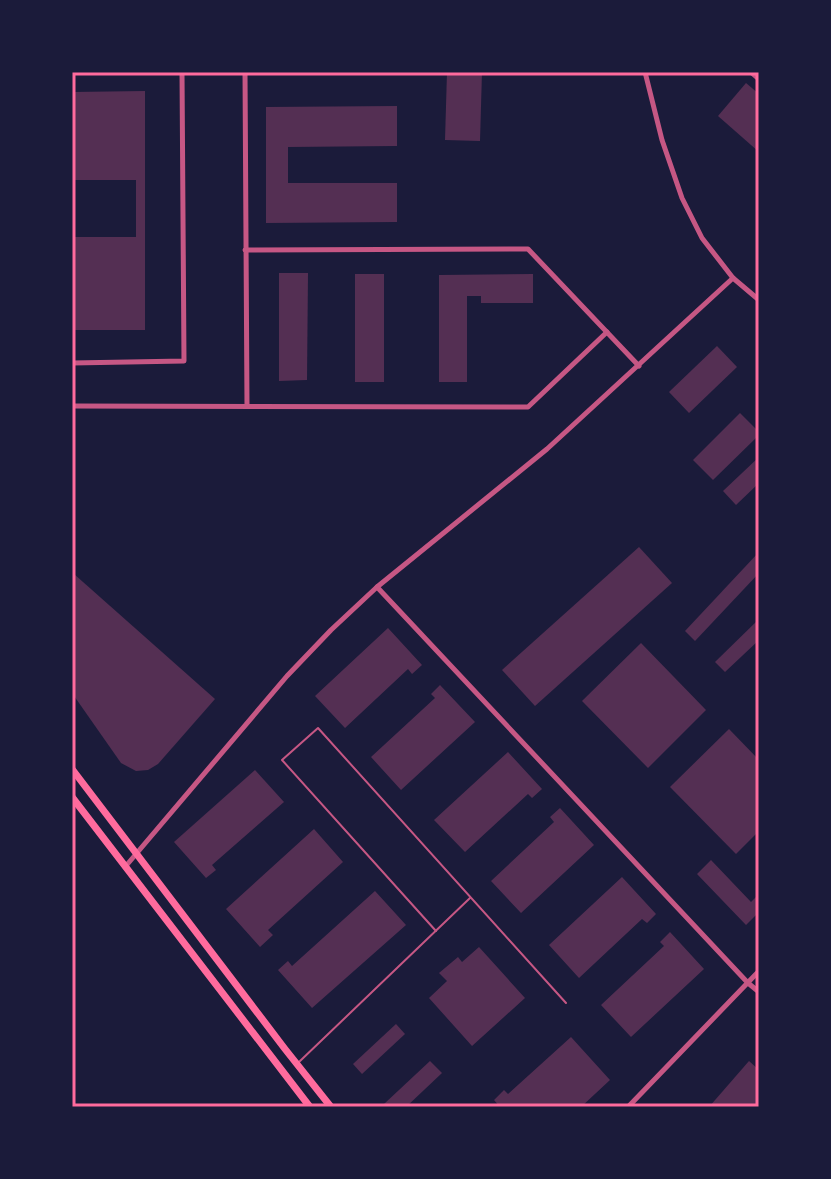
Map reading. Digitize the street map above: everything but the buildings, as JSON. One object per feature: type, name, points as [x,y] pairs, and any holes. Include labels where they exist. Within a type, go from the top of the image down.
[{"type":"main road","points":[[72,769],[331,1107]]},
{"type":"main road","points":[[72,797],[310,1107]]},
{"type":"street","points":[[72,363],[184,361],[182,72]]},
{"type":"street","points":[[245,72],[247,406]]},
{"type":"street","points":[[645,72],[662,140],[682,198],[702,238],[733,278],[759,300]]},
{"type":"street","points":[[751,72],[759,79]]},
{"type":"street","points":[[245,250],[528,249],[639,366]]},
{"type":"street","points":[[125,867],[287,676],[331,630],[377,587],[547,449],[733,278]]},
{"type":"street","points":[[72,406],[528,407],[607,332]]},
{"type":"street","points":[[377,587],[759,992]]},
{"type":"street","points":[[628,1107],[759,971]]},
{"type":"lane","points":[[436,931],[282,760],[318,728],[566,1003]]},
{"type":"lane","points":[[285,1076],[471,897]]}]
